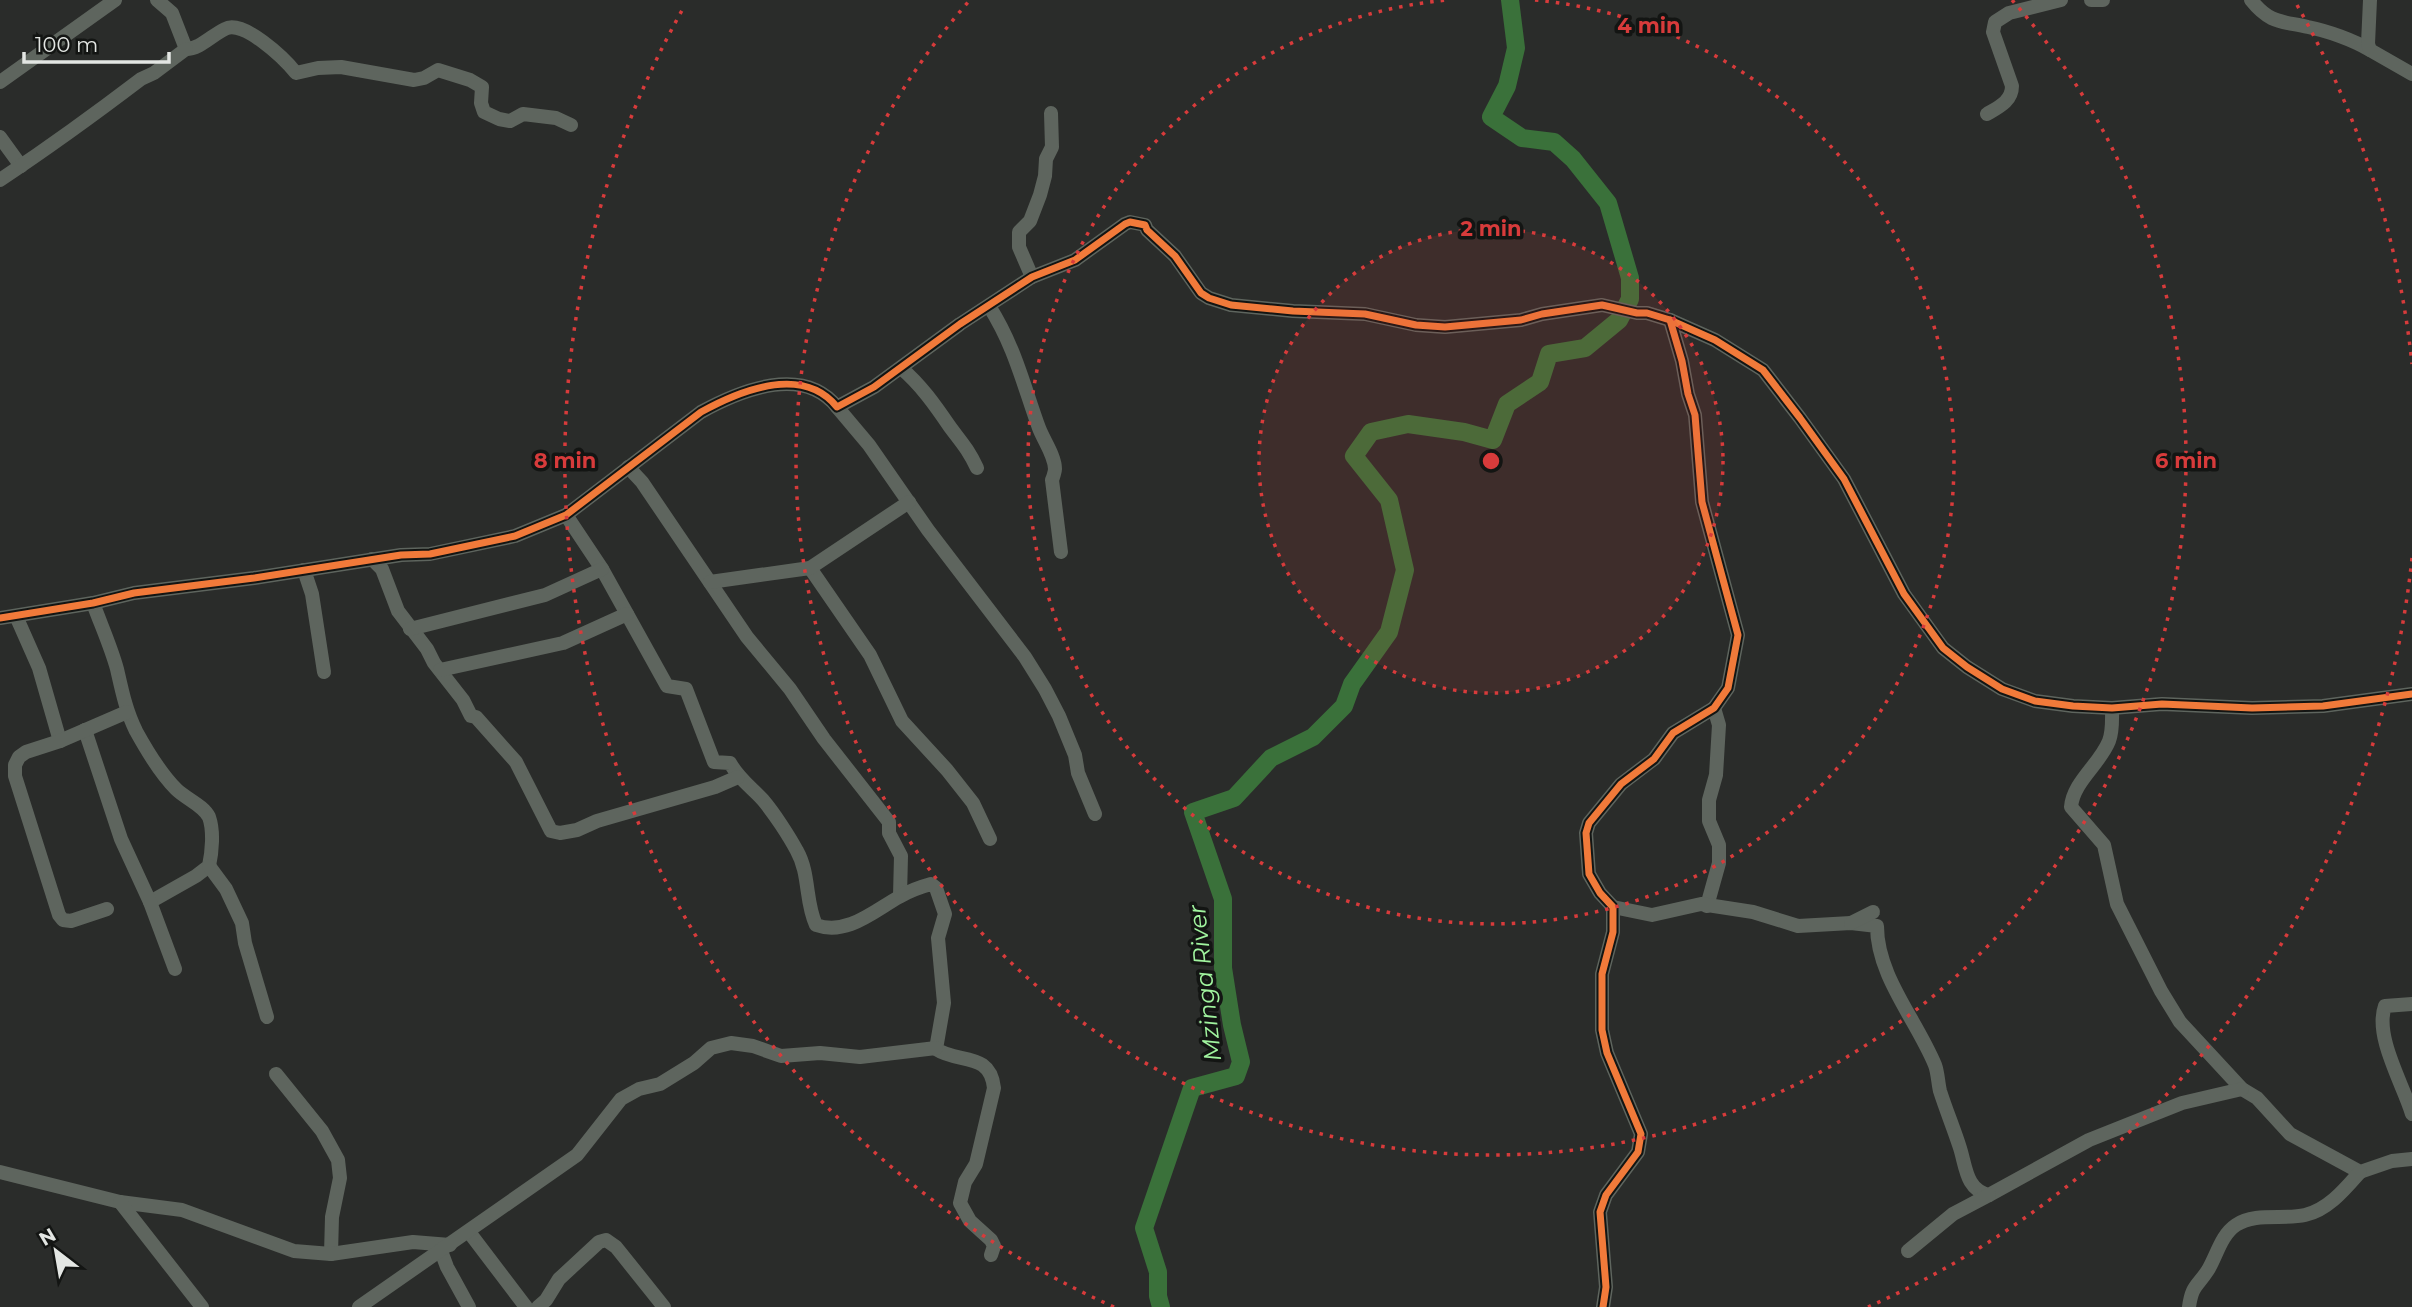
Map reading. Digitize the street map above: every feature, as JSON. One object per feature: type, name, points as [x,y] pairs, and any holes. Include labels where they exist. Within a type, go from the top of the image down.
[{"type":"street","points":[[0,82],[115,0]]},
{"type":"street","points":[[157,0],[172,13],[186,49]]},
{"type":"street","points":[[1987,114],[2003,105],[2012,93],[1992,26],[2009,13],[2061,0]]},
{"type":"street","points":[[2091,0],[2103,0]]},
{"type":"street","points":[[2251,0],[2261,12],[2273,19],[2290,25],[2309,27],[2370,50],[2412,74]]},
{"type":"street","points":[[2370,0],[2370,50]]},
{"type":"street","points":[[0,180],[186,49],[194,48],[227,27],[237,26],[248,30],[288,63],[296,73],[341,67],[414,80],[438,70],[470,80],[482,87],[481,103],[484,112],[499,119],[510,121],[523,114],[556,118],[571,125]]},
{"type":"street","points":[[1032,277],[1019,247],[1019,232],[1030,221],[1040,195],[1046,159],[1052,147],[1051,114]]},
{"type":"street","points":[[0,137],[21,166]]},
{"type":"street","points":[[837,407],[874,387],[960,324],[1032,277],[1075,260],[1130,222],[1145,225],[1175,256],[1201,293],[1231,305],[1365,314],[1416,325],[1445,327],[1521,320],[1557,312],[1611,306],[1670,320],[1715,340],[1763,370],[1844,479],[1903,594],[1942,648],[2002,689],[2035,701],[2112,708],[2162,704],[2252,708],[2323,706],[2412,694]]},
{"type":"street","points":[[989,306],[1017,360],[1053,460],[1055,470],[1052,480],[1061,552]]},
{"type":"street","points":[[1670,320],[1695,415],[1702,502],[1738,635],[1728,688],[1714,708],[1673,733],[1654,759],[1621,784],[1589,823],[1586,833],[1589,874],[1600,893],[1613,907],[1652,915],[1700,904],[1753,912],[1798,926],[1851,923],[1877,926],[1877,945],[1891,980],[1935,1066],[1971,1183],[1979,1193],[1989,1195]]},
{"type":"street","points":[[901,368],[920,384],[967,447],[977,468]]},
{"type":"street","points":[[0,618],[93,603],[134,593],[401,555],[430,554],[515,536],[566,515],[701,412],[733,397],[769,386],[797,384],[825,393],[869,445],[982,603],[1025,657],[1059,716],[1095,814]]},
{"type":"street","points":[[628,467],[642,482],[747,637],[889,822],[889,833],[901,856],[900,896]]},
{"type":"street","points":[[710,582],[810,568],[909,502]]},
{"type":"street","points":[[566,515],[602,569],[667,686],[686,689],[714,762],[730,764],[738,778],[763,801],[798,853],[807,878],[810,906],[816,925],[828,928],[846,926],[872,914],[900,896],[933,885],[945,909],[938,938],[944,1003],[936,1048]]},
{"type":"street","points":[[372,559],[382,569],[398,611],[463,700],[471,716],[476,717],[516,762],[551,831],[560,833],[577,830],[597,821],[738,778]]},
{"type":"street","points":[[810,568],[870,655],[902,721],[973,803],[990,839]]},
{"type":"street","points":[[410,629],[545,595],[602,569]]},
{"type":"street","points":[[304,570],[312,594],[324,672]]},
{"type":"street","points":[[93,603],[116,667],[127,712],[146,749],[176,790],[208,817],[212,838],[209,866],[226,890],[243,923],[245,943],[267,1017]]},
{"type":"street","points":[[440,670],[563,643],[627,614]]},
{"type":"street","points":[[16,616],[39,668],[60,741]]},
{"type":"street","points":[[1707,906],[1719,863],[1719,845],[1710,821],[1709,800],[1716,775],[1719,725],[1714,708]]},
{"type":"street","points":[[2112,708],[2109,741],[2076,792],[2071,807],[2104,845],[2117,904],[2180,1023],[2242,1089],[2257,1098],[2290,1134],[2360,1172]]},
{"type":"street","points":[[107,909],[71,921],[63,920],[59,915],[15,776],[15,765],[19,757],[127,712]]},
{"type":"street","points":[[85,730],[121,839],[150,902],[175,969]]},
{"type":"street","points":[[150,902],[209,866]]},
{"type":"street","points":[[1603,1307],[1606,1287],[1600,1212],[1606,1195],[1638,1152],[1641,1134],[1607,1053],[1602,1030],[1602,974],[1613,932],[1613,907]]},
{"type":"street","points":[[1851,923],[1872,912]]},
{"type":"street","points":[[2412,1004],[2385,1006],[2383,1016],[2384,1039],[2412,1114]]},
{"type":"street","points":[[361,1307],[582,1150],[621,1099],[639,1089],[660,1084],[694,1063],[711,1048],[731,1043],[753,1046],[781,1056],[820,1053],[860,1057],[936,1048]]},
{"type":"street","points":[[936,1048],[937,1051],[986,1067],[993,1078],[994,1088],[976,1164],[965,1182],[960,1203],[970,1221],[991,1240],[994,1246],[991,1255]]},
{"type":"street","points":[[276,1074],[316,1123],[338,1160],[340,1178],[332,1217],[331,1254]]},
{"type":"street","points":[[1908,1251],[1953,1214],[2089,1140],[2182,1103],[2242,1089]]},
{"type":"street","points":[[2189,1307],[2190,1292],[2207,1270],[2229,1231],[2238,1224],[2250,1220],[2305,1216],[2336,1198],[2360,1172],[2411,1157]]},
{"type":"street","points":[[0,1172],[120,1202],[182,1210],[295,1251],[331,1254],[412,1242],[446,1248]]},
{"type":"street","points":[[120,1202],[202,1307]]},
{"type":"street","points":[[469,1232],[537,1307],[564,1273],[599,1242],[606,1240],[616,1247],[664,1307]]},
{"type":"street","points":[[446,1248],[447,1267],[469,1307]]},
{"type":"waterway","name":"Mzinga River","points":[[1161,1307],[1158,1272],[1144,1228],[1192,1088],[1236,1076],[1241,1062],[1223,968],[1223,899],[1193,812],[1234,798],[1271,758],[1313,737],[1344,706],[1352,684],[1389,632],[1405,570],[1389,500],[1354,456],[1371,432],[1408,424],[1464,432],[1493,440],[1507,404],[1540,382],[1549,354],[1585,348],[1619,320],[1630,299],[1630,278],[1608,203],[1573,159],[1554,142],[1522,138],[1491,117],[1507,86],[1516,48],[1510,0]]},
{"type":"cycle path","points":[[0,618],[93,603],[134,593],[401,555],[430,554],[515,536],[566,515],[701,412],[734,396],[790,384],[823,394],[837,407],[874,387],[960,324],[1032,277],[1075,260],[1130,222],[1145,225],[1175,256],[1201,293],[1231,305],[1365,314],[1416,325],[1445,327],[1521,320],[1602,305],[1670,320],[1715,340],[1763,370],[1800,418],[1844,479],[1904,594],[1943,648],[2002,689],[2035,701],[2112,708],[2162,704],[2252,708],[2323,706],[2412,694]]},
{"type":"cycle path","points":[[1603,1307],[1606,1287],[1600,1212],[1606,1195],[1638,1152],[1641,1134],[1607,1053],[1602,1030],[1602,974],[1613,932],[1613,907],[1600,893],[1589,874],[1586,833],[1589,823],[1621,784],[1654,759],[1673,733],[1714,708],[1728,688],[1738,635],[1702,502],[1695,415],[1670,320]]}]
